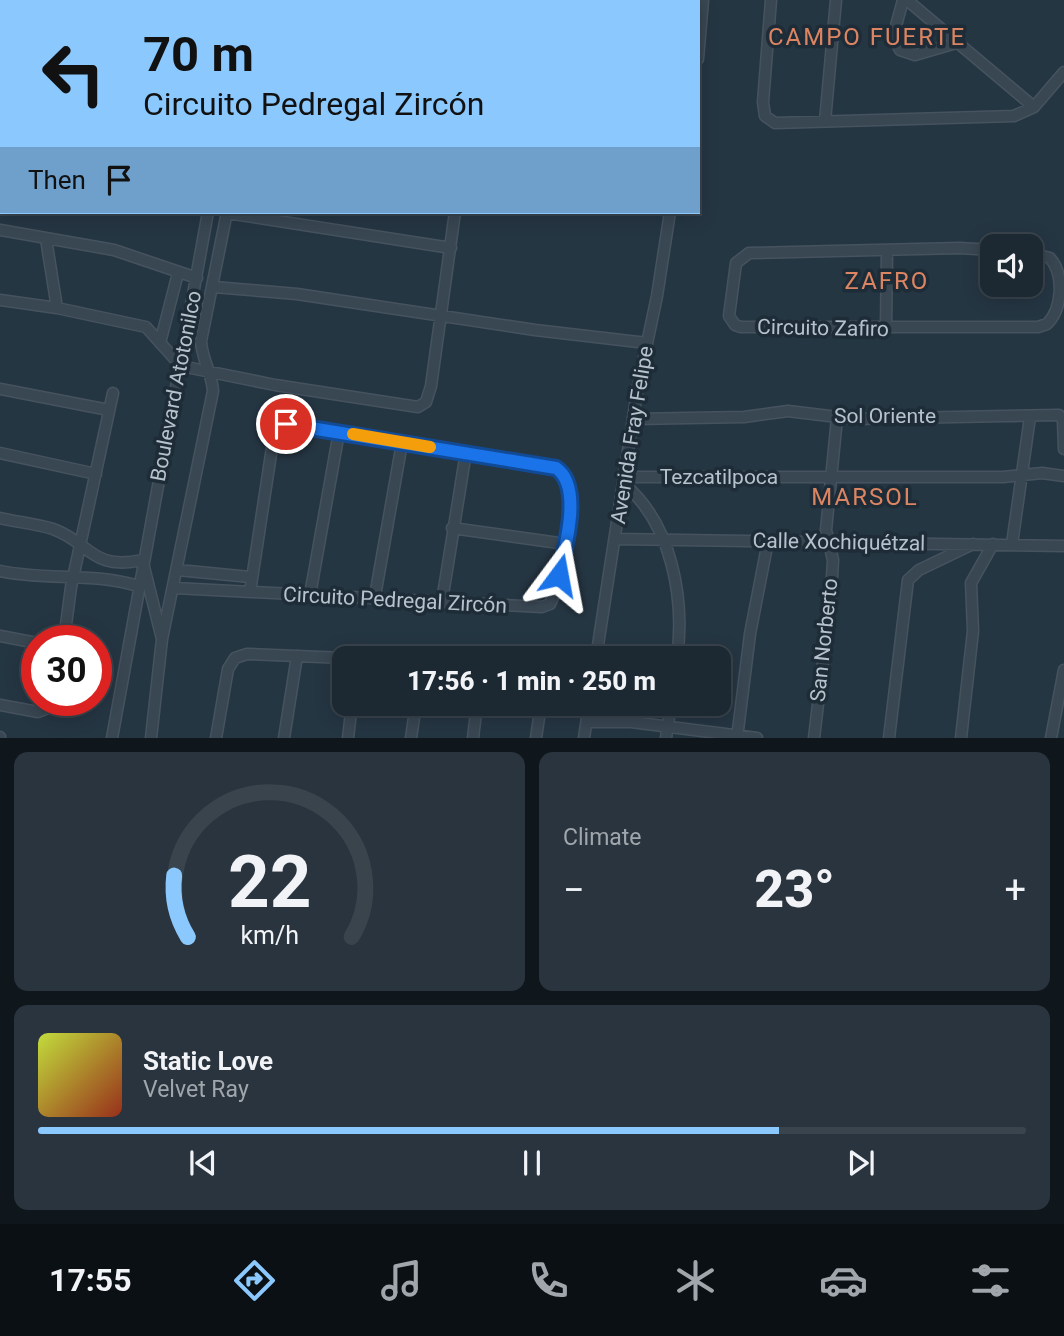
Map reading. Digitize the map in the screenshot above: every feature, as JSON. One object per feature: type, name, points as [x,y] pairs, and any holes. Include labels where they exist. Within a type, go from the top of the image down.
[{"type":"street","points":[[700,35],[703,0]]},
{"type":"street","points":[[771,0],[763,102],[765,116],[775,124],[1002,118],[1034,107],[1064,72]]},
{"type":"street","points":[[825,121],[836,0]]},
{"type":"street","points":[[956,43],[915,55],[900,50],[893,37],[905,0],[1034,107]]},
{"type":"street","name":"Boulevard Atotonilco","points":[[112,737],[142,560],[181,366],[208,214]]},
{"type":"street","points":[[162,639],[175,588],[213,391],[202,356],[201,341],[227,214]]},
{"type":"street","points":[[239,214],[451,248]]},
{"type":"street","points":[[0,300],[57,307],[146,327],[181,366],[418,407],[426,402],[431,386],[455,214]]},
{"type":"street","name":"Avenida Fray Felipe","points":[[598,646],[633,419],[670,214]]},
{"type":"street","points":[[0,230],[114,250],[197,278]]},
{"type":"street","points":[[46,239],[57,307]]},
{"type":"street","points":[[886,329],[887,250]]},
{"type":"street","name":"Circuito Zafiro","points":[[980,250],[757,252],[743,256],[736,263],[728,306],[731,320],[741,327],[1038,327],[1047,324],[1061,306],[1062,286],[1055,263],[1043,256]]},
{"type":"street","points":[[160,343],[178,273]]},
{"type":"street","points":[[214,287],[288,293],[535,330],[647,343]]},
{"type":"street","points":[[0,389],[109,410]]},
{"type":"street","points":[[66,625],[79,547],[113,393]]},
{"type":"street","name":"Sol Oriente","points":[[633,419],[744,417],[788,411],[837,418],[1061,416],[1064,449]]},
{"type":"street","points":[[1012,544],[1030,417]]},
{"type":"street","name":"San Norberto","points":[[814,737],[831,594],[833,560],[826,530],[837,418]]},
{"type":"street","name":"Circuito Pedregal Zircón","points":[[175,588],[250,592],[310,595],[375,596],[537,607],[550,604],[566,544],[570,486],[562,471],[549,466],[286,424],[277,432],[250,577],[250,592]]},
{"type":"street","points":[[310,595],[338,432]]},
{"type":"street","points":[[375,596],[402,443]]},
{"type":"street","points":[[442,601],[466,452]]},
{"type":"street","points":[[0,453],[96,474]]},
{"type":"street","name":"Tezcatilpoca","points":[[625,480],[1042,473],[1064,476]]},
{"type":"street","points":[[625,480],[647,510],[663,541],[680,612],[678,646]]},
{"type":"street","points":[[0,518],[52,529],[103,560],[142,560]]},
{"type":"street","points":[[452,528],[566,544]]},
{"type":"street","name":"Calle Xochiquétzal","points":[[615,539],[1064,546]]},
{"type":"street","points":[[737,736],[750,634],[768,541]]},
{"type":"street","points":[[889,737],[906,587],[912,575],[975,543]]},
{"type":"street","points":[[961,737],[972,631],[971,583],[993,544]]},
{"type":"street","name":"Boulevard Atotonilco","points":[[142,560],[162,639],[151,737]]},
{"type":"street","points":[[178,570],[250,577]]},
{"type":"street","points":[[0,571],[42,578],[74,575],[106,577],[138,586]]},
{"type":"street","points":[[0,636],[21,640]]},
{"type":"street","points":[[216,737],[228,669],[235,658],[247,654],[332,657]]},
{"type":"street","points":[[284,737],[297,656]]},
{"type":"street","points":[[1051,737],[1064,670]]},
{"type":"street","points":[[0,705],[21,709]]},
{"type":"street","points":[[348,737],[351,716]]},
{"type":"street","points":[[411,737],[414,716]]},
{"type":"street","points":[[473,737],[476,716]]},
{"type":"street","points":[[536,737],[539,716]]},
{"type":"street","points":[[584,737],[588,716]]},
{"type":"street","points":[[587,722],[667,732],[757,737]]},
{"type":"slow traffic","points":[[353,434],[430,447]]},
{"type":"district","name":"CAMPO FUERTE","points":[[867,37]]},
{"type":"district","name":"ZAFRO","points":[[887,281]]},
{"type":"district","name":"MARSOL","points":[[865,497]]},
{"type":"route","points":[[286,424],[549,466],[562,471],[570,486],[571,496],[566,544],[559,575]]}]
